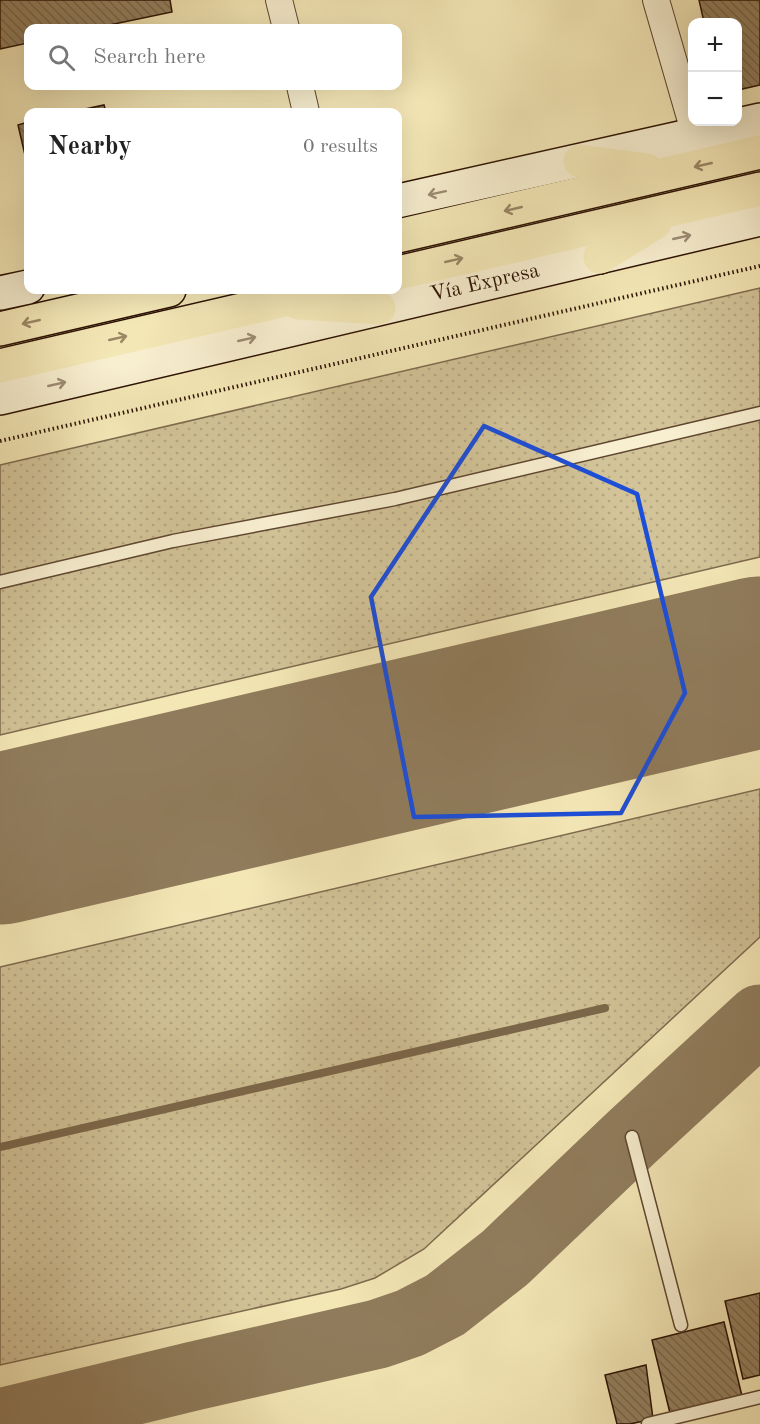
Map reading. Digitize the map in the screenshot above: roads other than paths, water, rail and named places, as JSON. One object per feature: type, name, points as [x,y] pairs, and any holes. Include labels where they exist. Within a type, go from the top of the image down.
[{"type":"main road","points":[[402,200],[760,120]]},
{"type":"main road","points":[[402,235],[760,152]]},
{"type":"main road","points":[[580,161],[669,173]]},
{"type":"main road","name":"Vía Expresa","points":[[402,272],[760,189]]},
{"type":"main road","points":[[600,256],[681,207]]},
{"type":"main road","name":"Vía Expresa","points":[[0,398],[760,219]]},
{"type":"main road","points":[[0,293],[24,287]]},
{"type":"main road","points":[[0,329],[153,294]]},
{"type":"main road","points":[[0,366],[311,294]]},
{"type":"main road","points":[[276,302],[379,308]]},
{"type":"street","points":[[279,0],[285,24]]},
{"type":"street","points":[[656,0],[695,135]]},
{"type":"street","points":[[301,90],[305,108]]},
{"type":"lane","points":[[0,582],[173,541],[395,499],[760,413]]},
{"type":"lane","points":[[632,1137],[681,1324]]},
{"type":"lane","points":[[648,1424],[760,1397]]},
{"type":"waterway","points":[[0,1147],[605,1008]]}]
